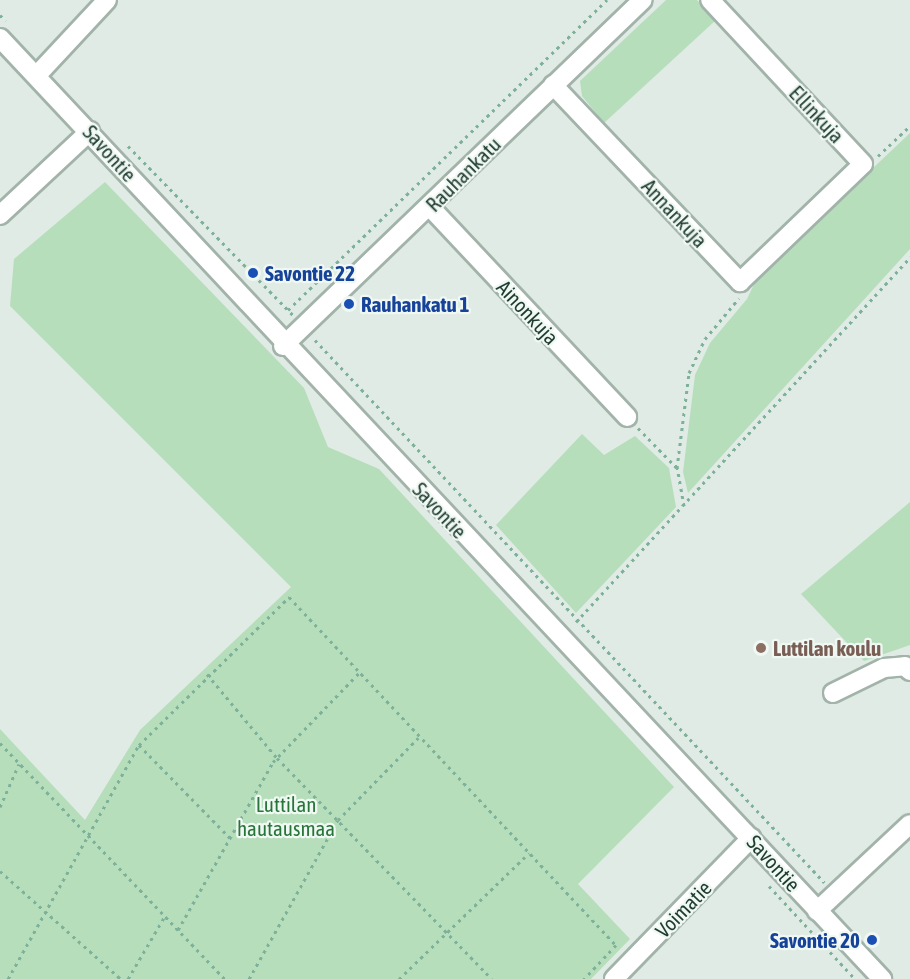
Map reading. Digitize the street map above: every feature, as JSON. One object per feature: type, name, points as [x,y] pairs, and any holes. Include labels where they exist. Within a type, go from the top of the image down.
[{"type":"street","points":[[38,74],[107,0]]},
{"type":"street","name":"Rauhankatu","points":[[283,346],[430,207],[642,0]]},
{"type":"street","name":"Ellinkuja","points":[[711,0],[863,164]]},
{"type":"street","name":"Savontie","points":[[0,38],[38,74],[283,346],[752,838],[882,979]]},
{"type":"street","name":"Annankuja","points":[[553,85],[740,282]]},
{"type":"street","points":[[0,215],[90,131]]},
{"type":"street","points":[[740,282],[863,164]]},
{"type":"street","name":"Ainonkuja","points":[[430,207],[627,417]]},
{"type":"street","points":[[833,693],[884,668],[908,668]]},
{"type":"street","points":[[817,911],[910,824]]},
{"type":"street","name":"Voimatie","points":[[614,979],[752,838]]},
{"type":"path","points":[[288,310],[606,0]]},
{"type":"path","points":[[863,164],[910,126]]},
{"type":"path","points":[[124,142],[288,310],[576,622],[836,893]]},
{"type":"path","points":[[576,622],[910,257]]},
{"type":"path","points":[[684,506],[677,468],[695,356],[743,292],[740,282]]},
{"type":"path","points":[[627,417],[677,468]]},
{"type":"path","points":[[8,979],[139,745],[207,674],[289,597],[361,671],[418,738],[616,945],[584,979]]},
{"type":"path","points":[[178,930],[277,758],[361,671]]},
{"type":"path","points":[[207,674],[277,758],[492,979]]},
{"type":"path","points":[[249,979],[338,820],[418,738]]},
{"type":"path","points":[[0,743],[225,979]]},
{"type":"path","points":[[139,745],[230,838]]},
{"type":"path","points":[[0,807],[19,764]]},
{"type":"path","points":[[399,979],[529,853]]},
{"type":"path","points":[[0,871],[121,979]]},
{"type":"path","points":[[128,979],[165,916]]},
{"type":"green space","points":[[666,0],[697,0],[716,20],[604,123],[582,96],[580,81]]},
{"type":"green space","points":[[910,133],[910,249],[688,493],[683,472],[695,375],[710,343],[747,299],[757,278]]},
{"type":"green space","name":"Luttilan hautausmaa","points":[[105,182],[304,388],[328,447],[379,469],[674,787],[578,884],[630,939],[591,979],[0,979],[0,729],[85,820],[140,730],[291,587],[10,306],[14,259]]},
{"type":"green space","points":[[582,434],[604,455],[635,436],[669,468],[676,507],[576,613],[496,525]]},
{"type":"green space","points":[[910,502],[910,645],[864,661],[801,594]]},
{"type":"place","name":"Savontie 22","points":[[253,273]]},
{"type":"place","name":"Rauhankatu 1","points":[[349,304]]},
{"type":"place","name":"Luttilan koulu","points":[[761,648]]},
{"type":"place","name":"Savontie 20","points":[[872,940]]}]
